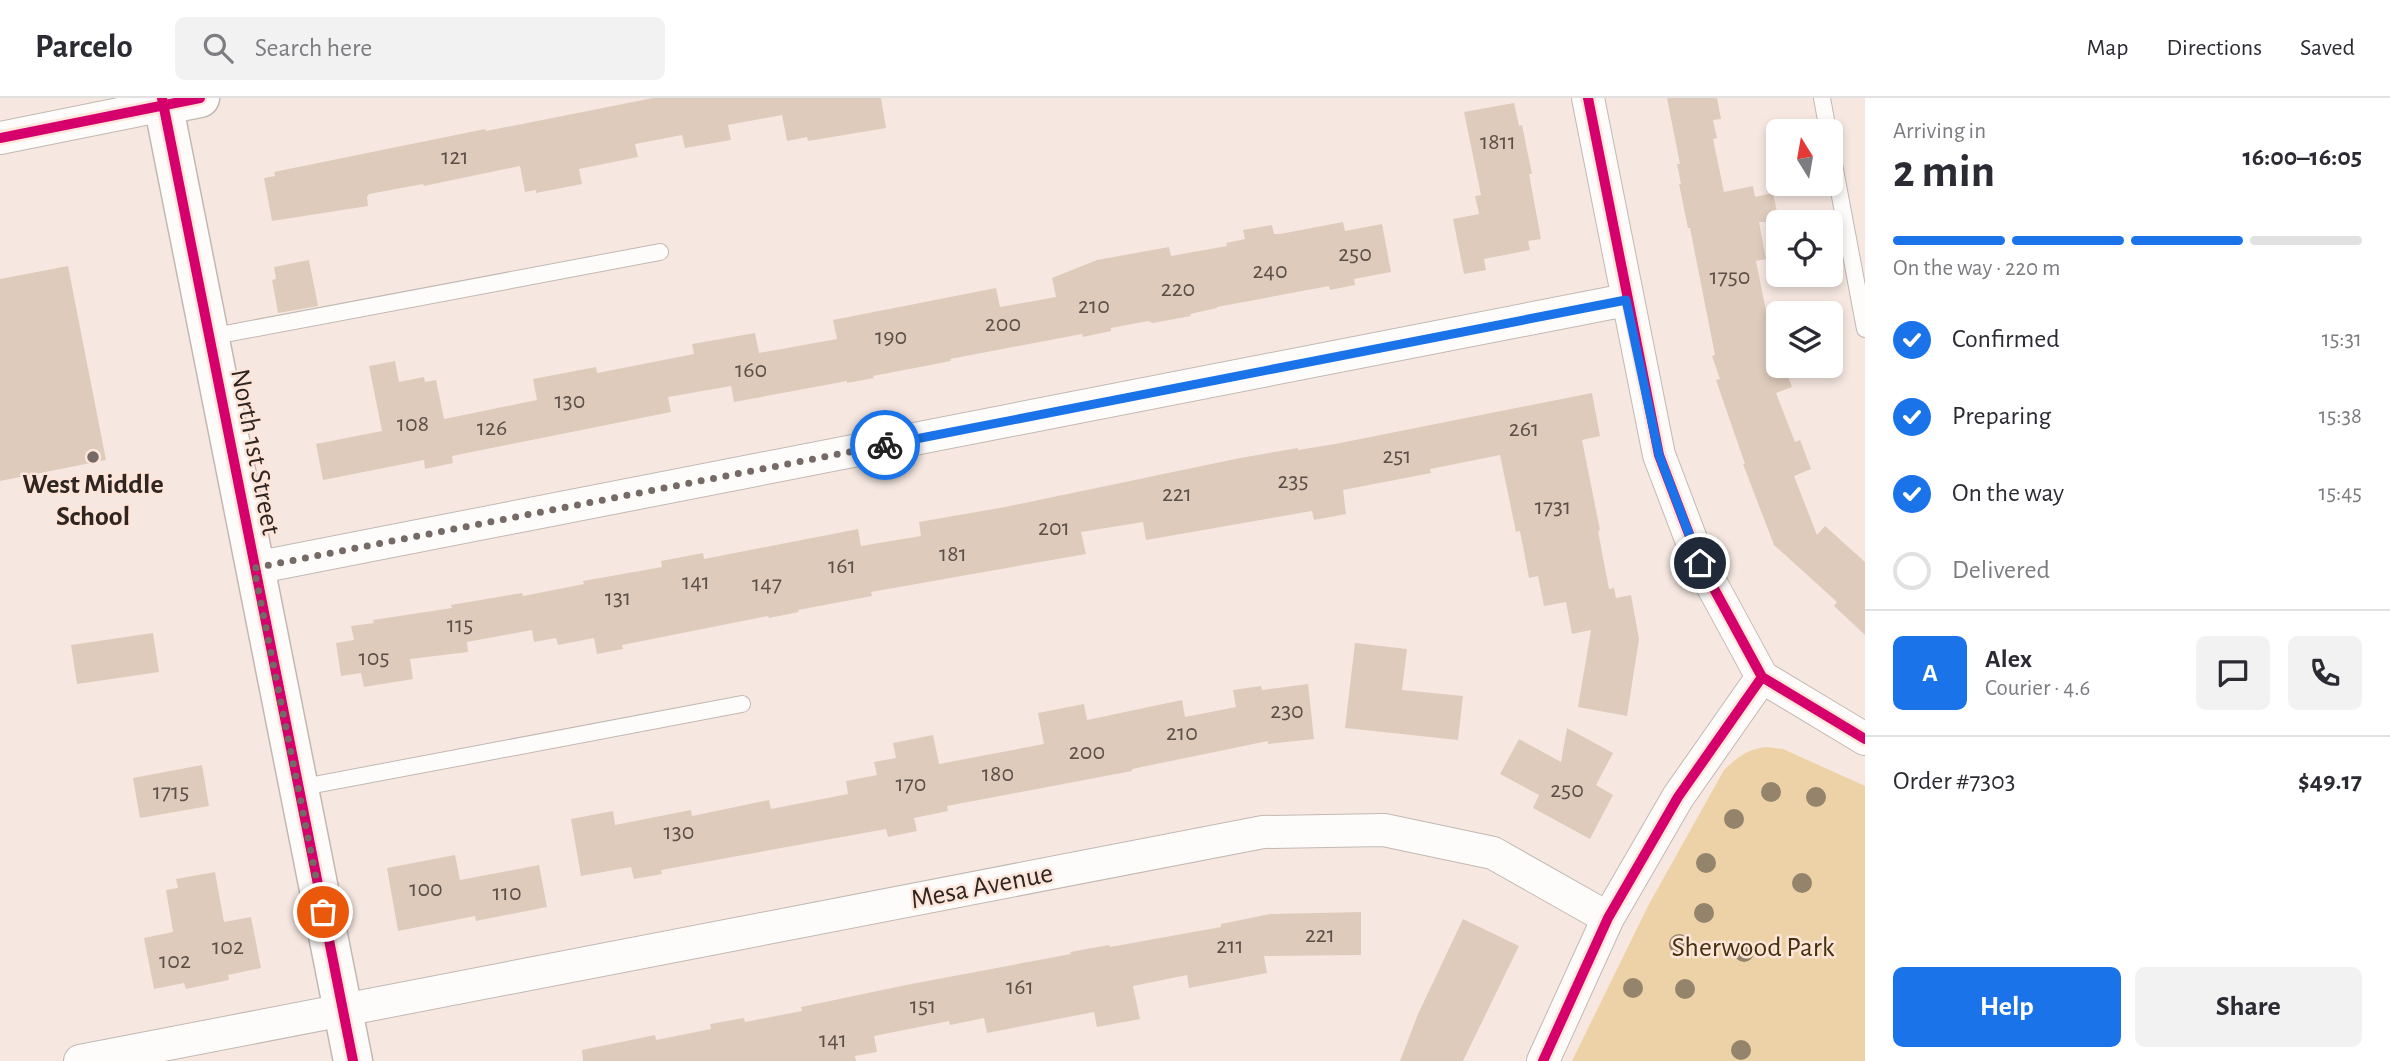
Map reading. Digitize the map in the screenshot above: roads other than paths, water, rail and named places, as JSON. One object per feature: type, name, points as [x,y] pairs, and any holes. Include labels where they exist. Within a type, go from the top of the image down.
[{"type":"main road","name":"North 1st Street","points":[[175,100],[209,337],[353,1061]]},
{"type":"street","points":[[1588,98],[1626,300],[1659,455],[1700,563],[1762,677],[1865,739]]},
{"type":"street","points":[[0,138],[175,100]]},
{"type":"street","points":[[254,568],[1626,300]]},
{"type":"street","points":[[1543,1061],[1608,918],[1678,797],[1762,677]]},
{"type":"street","name":"Mesa Avenue","points":[[80,1061],[1263,832],[1384,830],[1493,853],[1608,918]]},
{"type":"lane","points":[[1822,98],[1826,119]]},
{"type":"lane","points":[[1840,196],[1865,329]]},
{"type":"lane","points":[[209,337],[660,252]]},
{"type":"lane","points":[[298,788],[742,704]]},
{"type":"place","name":"West Middle School","points":[[93,457]]},
{"type":"park label","name":"Sherwood Park","points":[[1753,948]]}]
